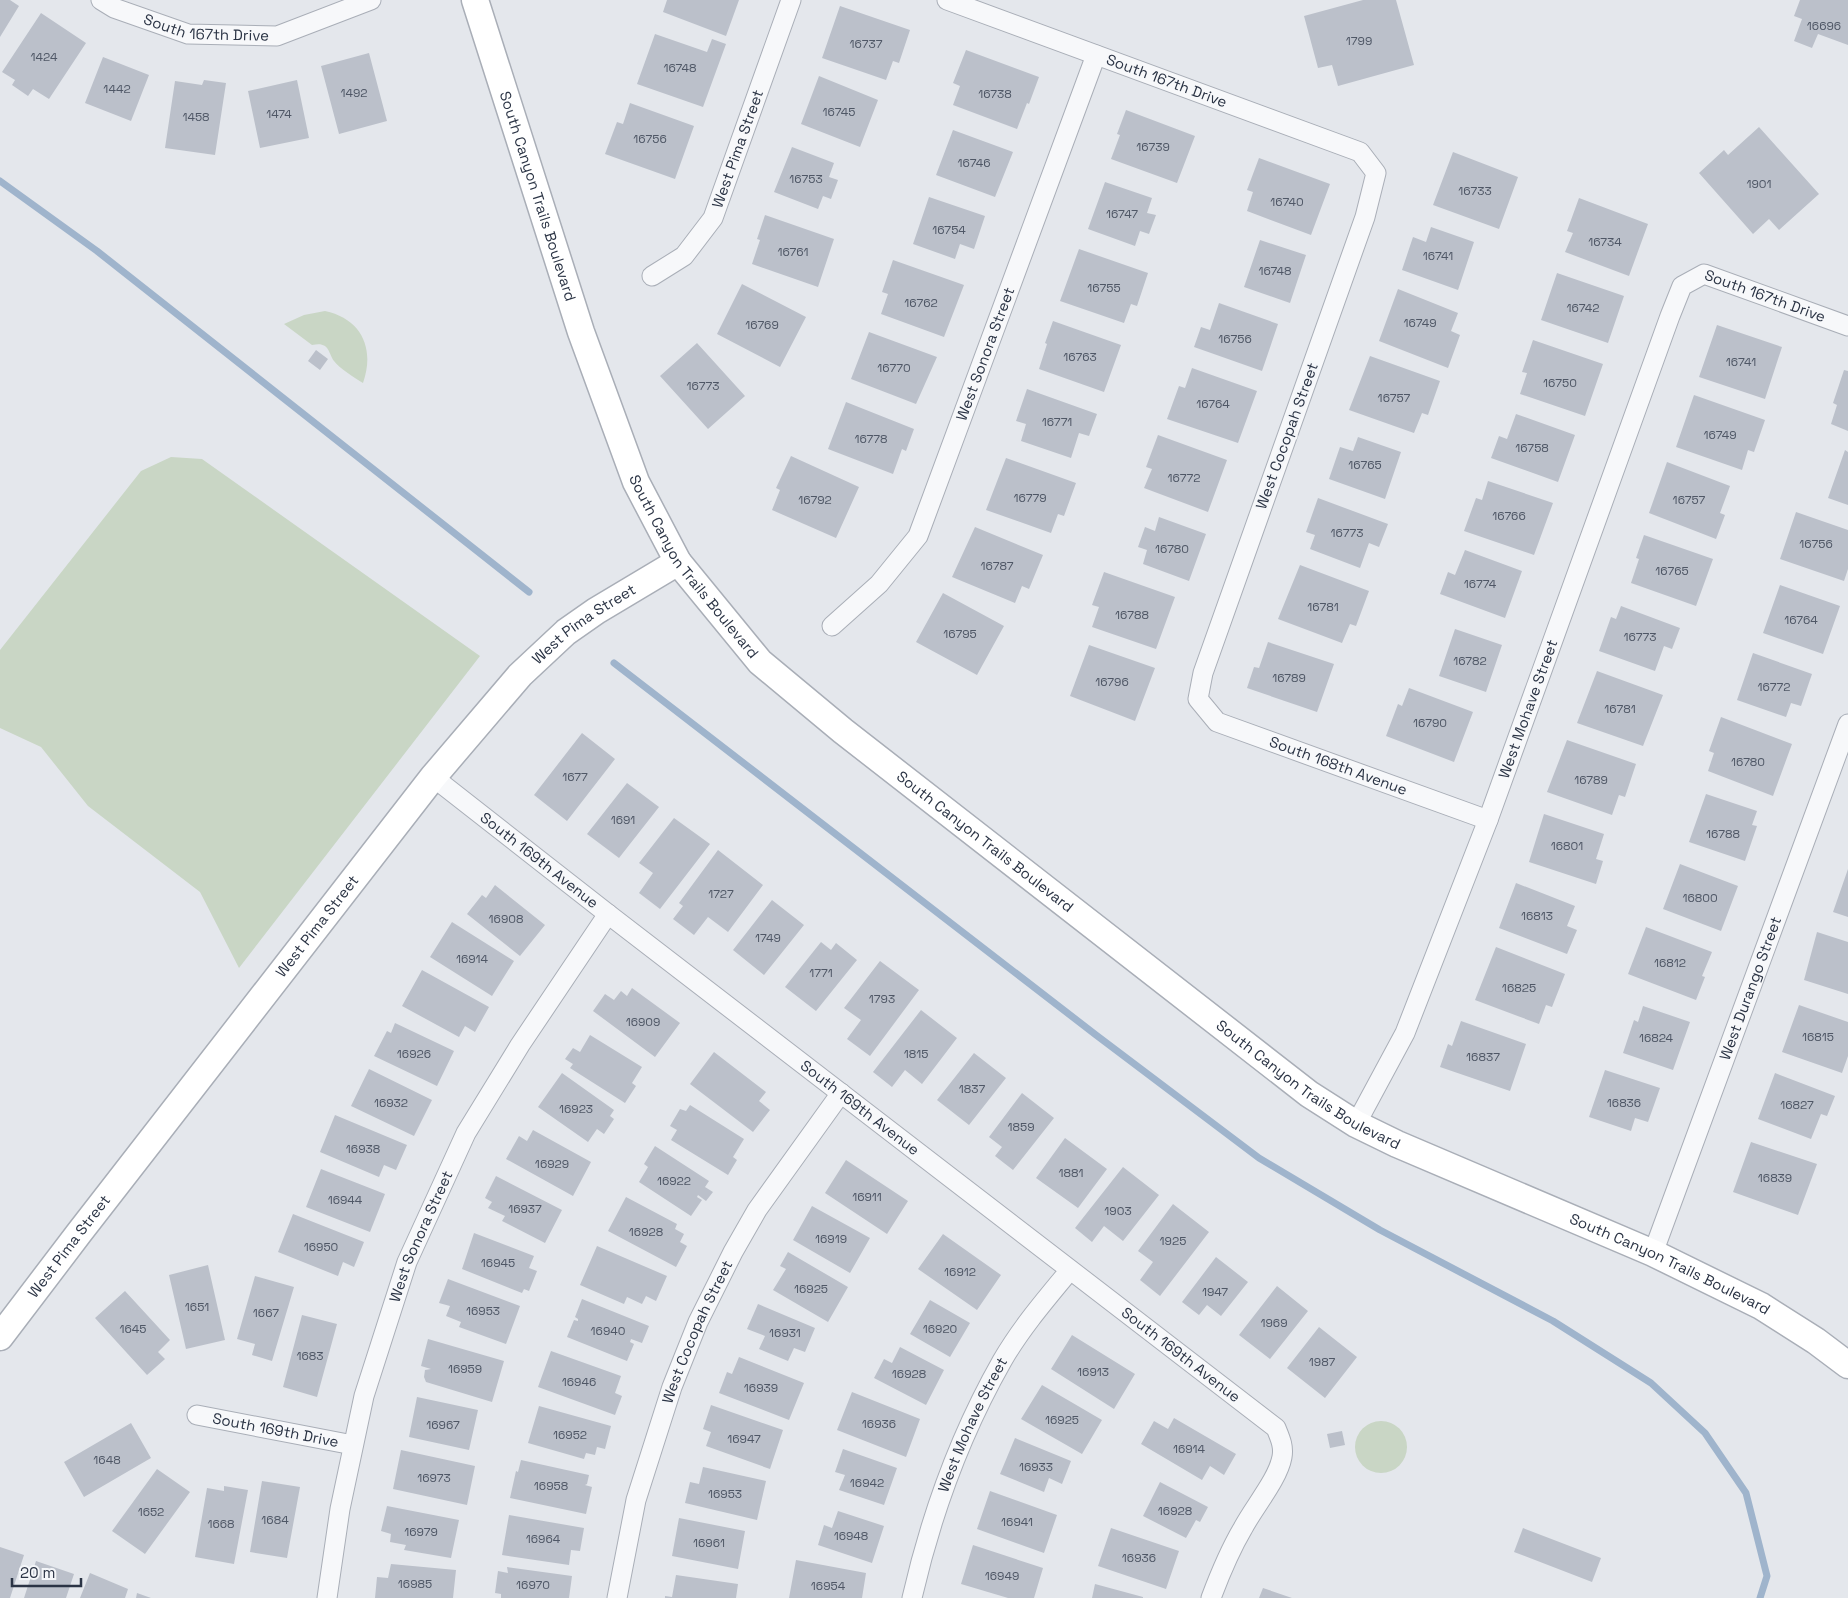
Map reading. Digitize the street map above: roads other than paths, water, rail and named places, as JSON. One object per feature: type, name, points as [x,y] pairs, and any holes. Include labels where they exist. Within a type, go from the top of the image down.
[{"type":"street","name":"South 167th Drive","points":[[101,0],[114,8],[188,34],[277,36],[370,0]]},
{"type":"street","name":"South Canyon Trails Boulevard","points":[[475,0],[581,332],[636,482],[678,562],[760,662],[843,731],[1301,1088],[1356,1124],[1397,1144],[1653,1253],[1761,1306],[1816,1341],[1848,1365]]},
{"type":"street","name":"West Pima Street","points":[[652,276],[684,256],[713,218],[791,0]]},
{"type":"street","name":"South 167th Drive","points":[[947,0],[1360,152],[1376,173]]},
{"type":"street","name":"West Sonora Street","points":[[832,626],[879,584],[918,536],[1096,55]]},
{"type":"street","name":"West Cocopah Street","points":[[1198,699],[1203,673],[1365,217],[1376,173]]},
{"type":"street","name":"South 167th Drive","points":[[1682,286],[1704,274],[1848,326]]},
{"type":"street","name":"West Mohave Street","points":[[1356,1124],[1405,1033],[1488,820],[1682,286]]},
{"type":"street","name":"West Pima Street","points":[[0,1337],[90,1218],[433,777],[520,675],[566,632],[596,611],[678,562]]},
{"type":"street","name":"South 168th Avenue","points":[[1198,699],[1217,722],[1488,820]]},
{"type":"street","name":"West Durango Street","points":[[1653,1253],[1848,724]]},
{"type":"street","name":"South 169th Avenue","points":[[433,777],[1276,1428],[1282,1442],[1282,1456],[1278,1469],[1243,1527],[1211,1598]]},
{"type":"street","name":"West Sonora Street","points":[[327,1598],[340,1508],[368,1380],[407,1262],[466,1133],[520,1044],[608,914]]},
{"type":"street","name":"West Cocopah Street","points":[[618,1598],[636,1500],[672,1387],[698,1322],[733,1252],[757,1210],[841,1093]]},
{"type":"street","name":"West Mohave Street","points":[[912,1598],[938,1504],[959,1447],[979,1405],[1002,1361],[1020,1334],[1070,1270]]},
{"type":"street","name":"South 169th Drive","points":[[197,1415],[353,1445]]},
{"type":"waterway","points":[[0,181],[97,251],[529,592]]},
{"type":"waterway","points":[[614,663],[1096,1035],[1259,1158],[1380,1230],[1553,1321],[1651,1383],[1705,1433],[1746,1493],[1767,1576],[1760,1598]]}]
